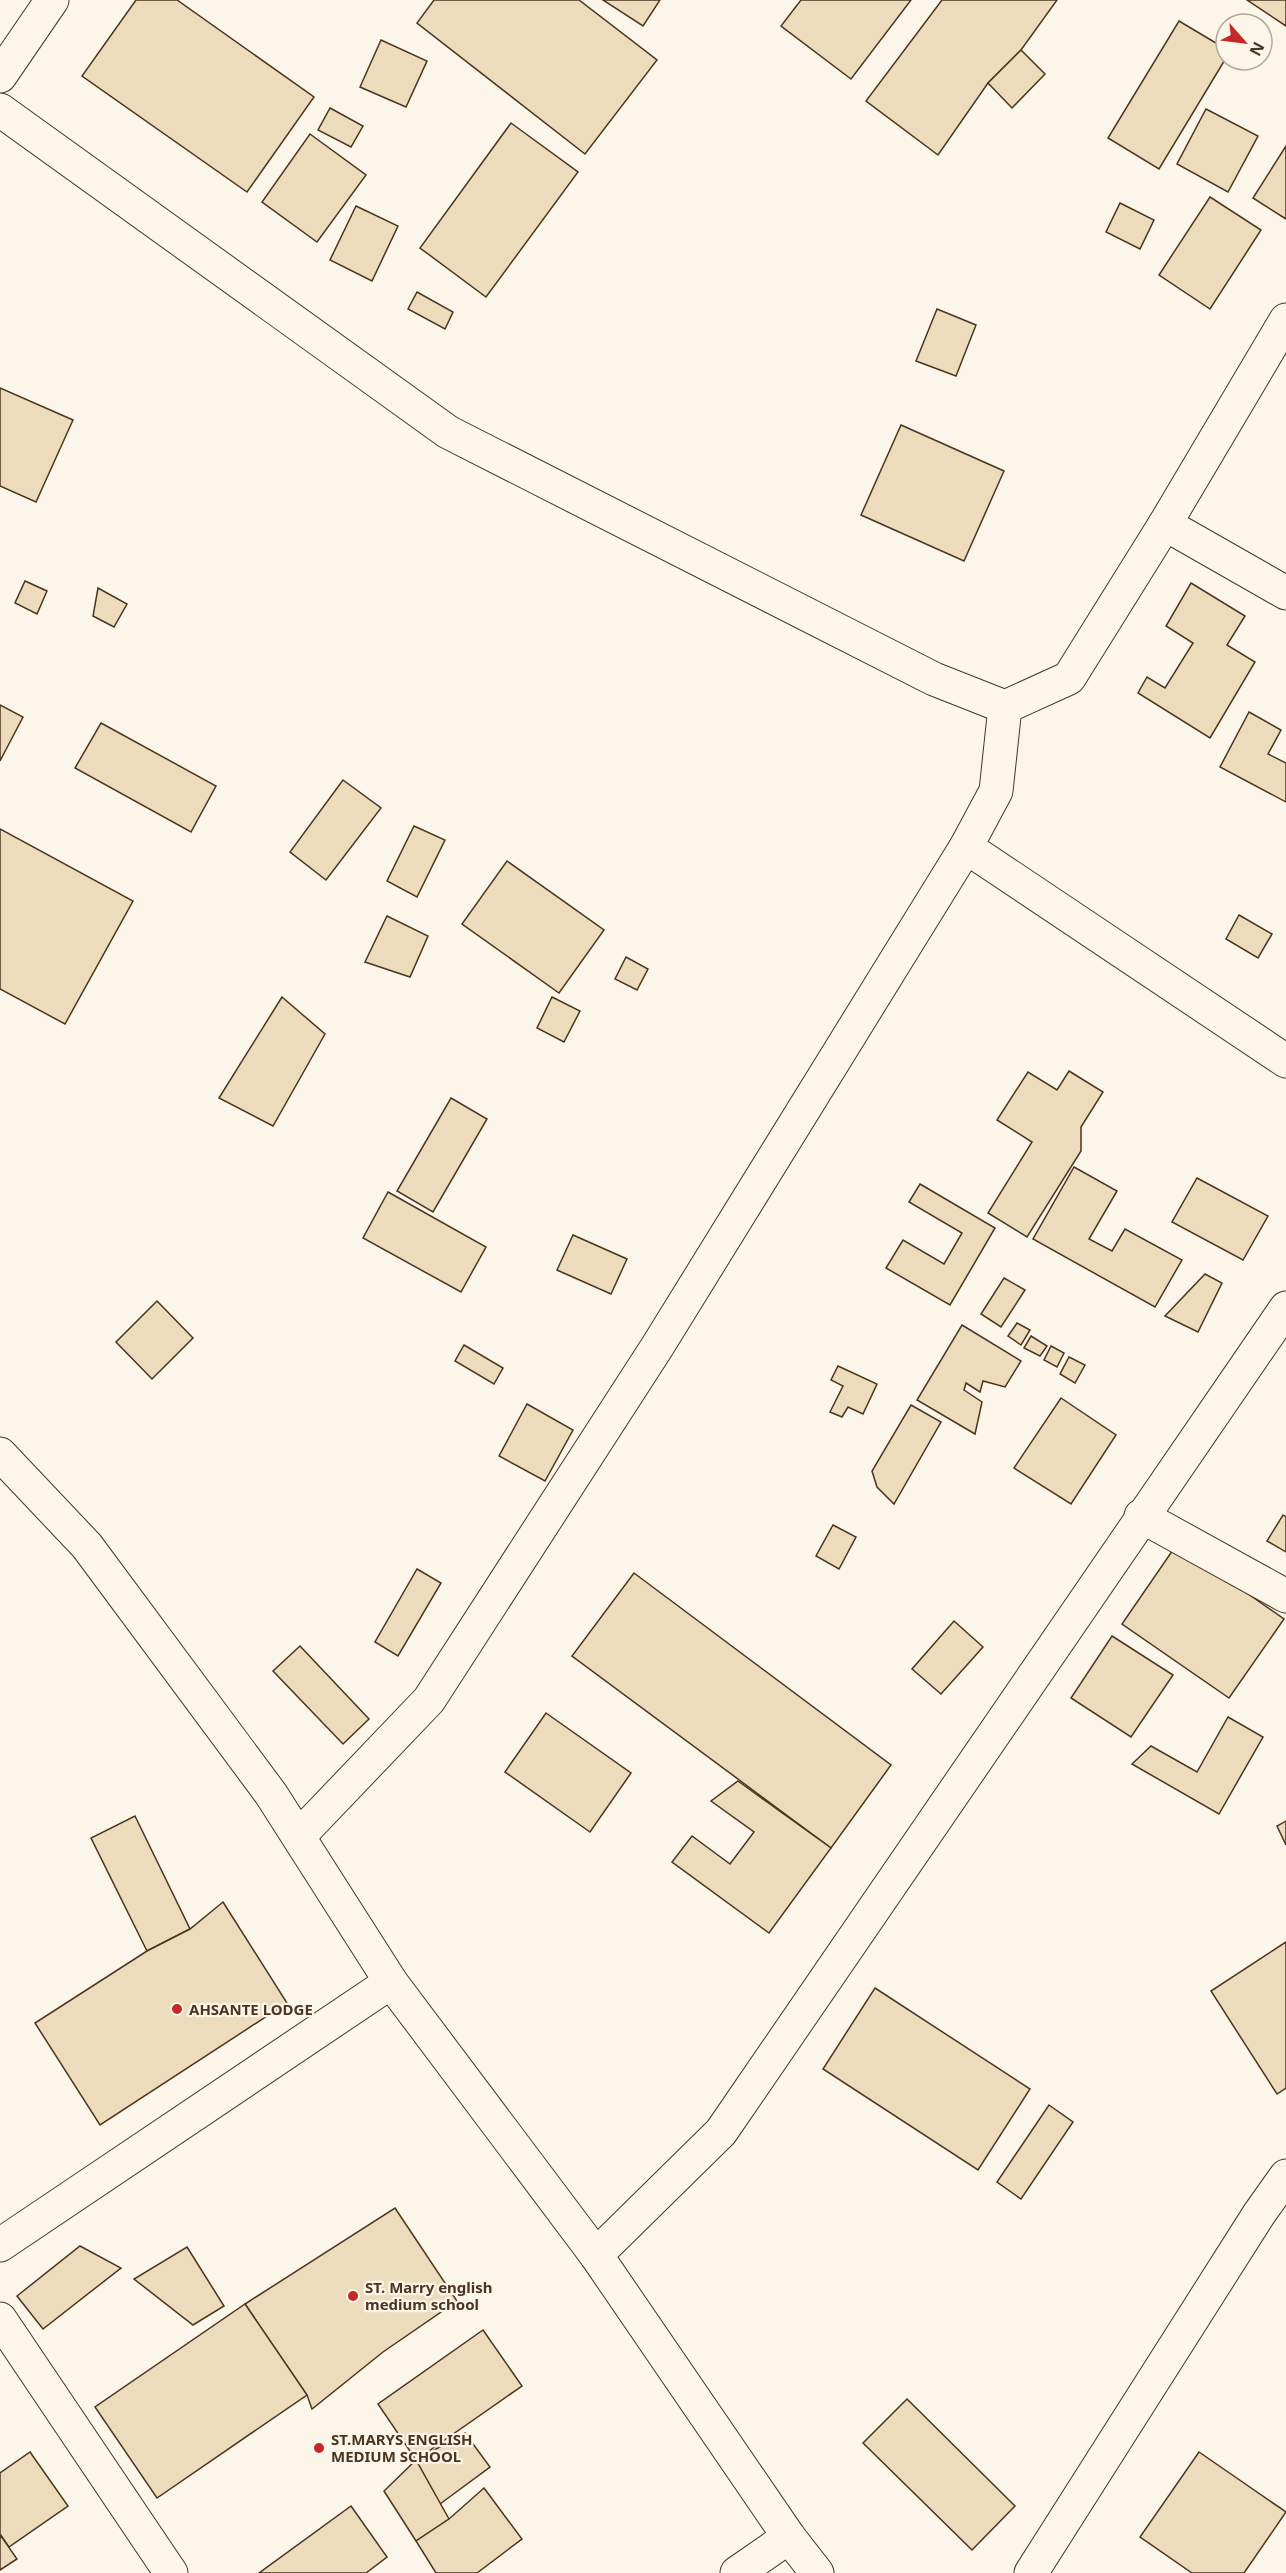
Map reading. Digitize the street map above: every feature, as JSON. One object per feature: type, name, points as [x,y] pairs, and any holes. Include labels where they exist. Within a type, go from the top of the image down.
[{"type":"street","points":[[0,76],[52,0]]},
{"type":"street","points":[[0,110],[448,432],[934,679],[1005,707],[1069,678],[1165,524],[1286,321]]},
{"type":"street","points":[[1165,524],[1286,594]]},
{"type":"street","points":[[299,1836],[429,1700],[663,1336],[966,847],[996,791],[1005,707]]},
{"type":"street","points":[[966,847],[1286,1061]]},
{"type":"street","points":[[596,2255],[721,2132],[1141,1516],[1286,1308]]},
{"type":"street","points":[[0,1454],[87,1546],[271,1794],[392,1982],[596,2255],[789,2537],[817,2573]]},
{"type":"street","points":[[1141,1516],[1286,1596]]},
{"type":"street","points":[[0,2245],[392,1982]]},
{"type":"street","points":[[1031,2573],[1259,2214],[1286,2176]]},
{"type":"street","points":[[0,2319],[171,2573]]},
{"type":"street","points":[[737,2573],[789,2537]]},
{"type":"building","points":[[136,0],[177,0],[314,97],[247,192],[82,76]]},
{"type":"building","points":[[434,0],[579,0],[657,60],[585,154],[417,23]]},
{"type":"building","points":[[603,0],[660,0],[643,26]]},
{"type":"building","points":[[801,0],[911,0],[851,79],[781,26]]},
{"type":"building","points":[[942,0],[1057,0],[1021,50],[988,83],[938,155],[866,101]]},
{"type":"building","points":[[1247,0],[1286,0],[1286,26],[1274,18],[1274,12],[1265,12]]},
{"type":"building","points":[[1179,21],[1214,42],[1214,72],[1218,72],[1159,169],[1108,138]]},
{"type":"building","points":[[381,40],[427,61],[406,107],[360,87]]},
{"type":"building","points":[[1021,50],[1045,74],[1012,108],[988,83]]},
{"type":"building","points":[[330,108],[363,126],[351,147],[318,130]]},
{"type":"building","points":[[1206,109],[1258,136],[1228,192],[1177,164]]},
{"type":"building","points":[[511,123],[578,172],[486,297],[420,248]]},
{"type":"building","points":[[310,134],[366,175],[317,242],[262,202]]},
{"type":"building","points":[[1286,146],[1286,219],[1253,198]]},
{"type":"building","points":[[1210,197],[1261,230],[1210,309],[1159,275]]},
{"type":"building","points":[[1120,203],[1154,220],[1140,249],[1106,232]]},
{"type":"building","points":[[356,206],[398,226],[372,281],[330,260]]},
{"type":"building","points":[[417,292],[453,312],[445,329],[408,309]]},
{"type":"building","points":[[937,309],[976,325],[956,376],[916,361]]},
{"type":"building","points":[[0,388],[73,420],[36,502],[0,486]]},
{"type":"building","points":[[901,425],[1004,471],[964,561],[861,515]]},
{"type":"building","points":[[25,581],[47,591],[37,614],[15,603]]},
{"type":"building","points":[[1191,583],[1245,616],[1227,645],[1255,662],[1210,738],[1138,693],[1147,677],[1165,688],[1193,643],[1166,626]]},
{"type":"building","points":[[98,588],[127,604],[114,627],[93,616]]},
{"type":"building","points":[[0,705],[23,717],[0,761]]},
{"type":"building","points":[[1249,712],[1281,730],[1268,754],[1286,763],[1286,802],[1220,767]]},
{"type":"building","points":[[101,723],[216,786],[191,832],[75,768]]},
{"type":"building","points":[[343,780],[381,808],[326,880],[290,852]]},
{"type":"building","points":[[414,826],[445,840],[417,897],[387,881]]},
{"type":"building","points":[[0,829],[133,901],[65,1024],[0,989]]},
{"type":"building","points":[[507,861],[604,930],[559,993],[462,924]]},
{"type":"building","points":[[1239,915],[1272,934],[1258,958],[1226,939]]},
{"type":"building","points":[[387,916],[428,936],[410,977],[365,962]]},
{"type":"building","points":[[626,957],[648,969],[637,990],[615,979]]},
{"type":"building","points":[[282,997],[325,1034],[273,1126],[219,1098]]},
{"type":"building","points":[[552,997],[580,1011],[564,1042],[537,1028]]},
{"type":"building","points":[[1069,1071],[1103,1092],[1081,1127],[1081,1151],[1027,1237],[988,1213],[1032,1142],[997,1120],[1028,1072],[1057,1090]]},
{"type":"building","points":[[451,1098],[487,1119],[433,1212],[397,1191]]},
{"type":"building","points":[[1074,1167],[1117,1191],[1089,1239],[1112,1251],[1125,1229],[1182,1260],[1155,1307],[1033,1239]]},
{"type":"building","points":[[1197,1178],[1268,1216],[1243,1260],[1172,1222]]},
{"type":"building","points":[[920,1184],[995,1228],[950,1305],[886,1268],[903,1240],[944,1264],[962,1233],[909,1202]]},
{"type":"building","points":[[388,1192],[486,1247],[461,1292],[363,1238]]},
{"type":"building","points":[[573,1235],[627,1259],[611,1294],[557,1270]]},
{"type":"building","points":[[1205,1274],[1222,1283],[1198,1332],[1165,1316]]},
{"type":"building","points":[[1004,1278],[1025,1290],[1001,1327],[981,1314]]},
{"type":"building","points":[[157,1301],[193,1338],[152,1379],[116,1342]]},
{"type":"building","points":[[1017,1323],[1030,1330],[1021,1345],[1008,1336]]},
{"type":"building","points":[[962,1325],[1021,1361],[1005,1387],[983,1381],[980,1392],[966,1383],[964,1390],[982,1402],[975,1434],[917,1400]]},
{"type":"building","points":[[1031,1336],[1047,1346],[1040,1356],[1024,1348]]},
{"type":"building","points":[[464,1345],[503,1368],[494,1384],[455,1361]]},
{"type":"building","points":[[1051,1346],[1064,1353],[1057,1367],[1044,1360]]},
{"type":"building","points":[[1069,1357],[1085,1365],[1075,1383],[1060,1374]]},
{"type":"building","points":[[838,1366],[877,1384],[863,1414],[848,1407],[842,1417],[830,1412],[843,1386],[831,1380]]},
{"type":"building","points":[[1061,1398],[1116,1435],[1071,1504],[1014,1468]]},
{"type":"building","points":[[527,1404],[573,1430],[545,1481],[499,1456]]},
{"type":"building","points":[[911,1405],[941,1422],[894,1504],[877,1487],[872,1471]]},
{"type":"building","points":[[1283,1515],[1286,1517],[1286,1552],[1267,1541]]},
{"type":"building","points":[[833,1525],[856,1537],[839,1569],[816,1556]]},
{"type":"building","points":[[1177,1544],[1284,1619],[1229,1698],[1122,1624]]},
{"type":"building","points":[[417,1569],[441,1583],[398,1656],[375,1642]]},
{"type":"building","points":[[634,1573],[891,1765],[831,1848],[572,1656]]},
{"type":"building","points":[[954,1621],[983,1647],[941,1694],[912,1669]]},
{"type":"building","points":[[1112,1636],[1173,1675],[1131,1737],[1071,1698]]},
{"type":"building","points":[[300,1646],[369,1719],[343,1744],[273,1671]]},
{"type":"building","points":[[546,1713],[631,1773],[590,1832],[505,1772]]},
{"type":"building","points":[[1228,1717],[1263,1737],[1219,1814],[1132,1764],[1151,1746],[1197,1772]]},
{"type":"building","points":[[738,1781],[831,1848],[769,1933],[672,1862],[692,1836],[730,1864],[754,1832],[711,1801]]},
{"type":"building","points":[[135,1816],[190,1929],[147,1951],[91,1838]]},
{"type":"building","points":[[1286,1821],[1286,1845],[1277,1826]]},
{"type":"building","points":[[223,1902],[287,2003],[100,2125],[35,2023],[147,1951],[190,1929]]},
{"type":"building","points":[[1286,1942],[1286,2088],[1277,2094],[1211,1991]]},
{"type":"building","points":[[875,1988],[1030,2089],[978,2170],[823,2069]]},
{"type":"building","points":[[1049,2105],[1073,2122],[1021,2199],[997,2182]]},
{"type":"building","points":[[395,2208],[457,2301],[383,2352],[312,2409],[307,2395],[245,2304]]},
{"type":"building","points":[[80,2246],[121,2268],[43,2329],[17,2296]]},
{"type":"building","points":[[187,2247],[224,2306],[193,2325],[134,2279]]},
{"type":"building","points":[[245,2304],[307,2395],[157,2498],[95,2407]]},
{"type":"building","points":[[483,2330],[522,2386],[416,2460],[378,2404]]},
{"type":"building","points":[[907,2399],[1015,2506],[972,2550],[863,2443]]},
{"type":"building","points":[[465,2433],[490,2467],[440,2504],[416,2460]]},
{"type":"building","points":[[30,2452],[68,2506],[9,2547],[0,2534],[0,2473]]},
{"type":"building","points":[[1199,2452],[1286,2512],[1244,2573],[1192,2573],[1140,2537]]},
{"type":"building","points":[[416,2460],[449,2519],[416,2541],[384,2491]]},
{"type":"building","points":[[484,2488],[522,2539],[477,2573],[436,2573],[416,2541],[449,2519]]},
{"type":"building","points":[[351,2506],[387,2557],[366,2573],[259,2573]]},
{"type":"building","points":[[0,2536],[17,2559],[0,2570]]},
{"type":"place","name":"AHSANTE LODGE","points":[[177,2009]]},
{"type":"place","name":"ST. Marry english medium school","points":[[353,2296]]},
{"type":"place","name":"ST.MARYS ENGLISH MEDIUM SCHOOL","points":[[319,2448]]}]
